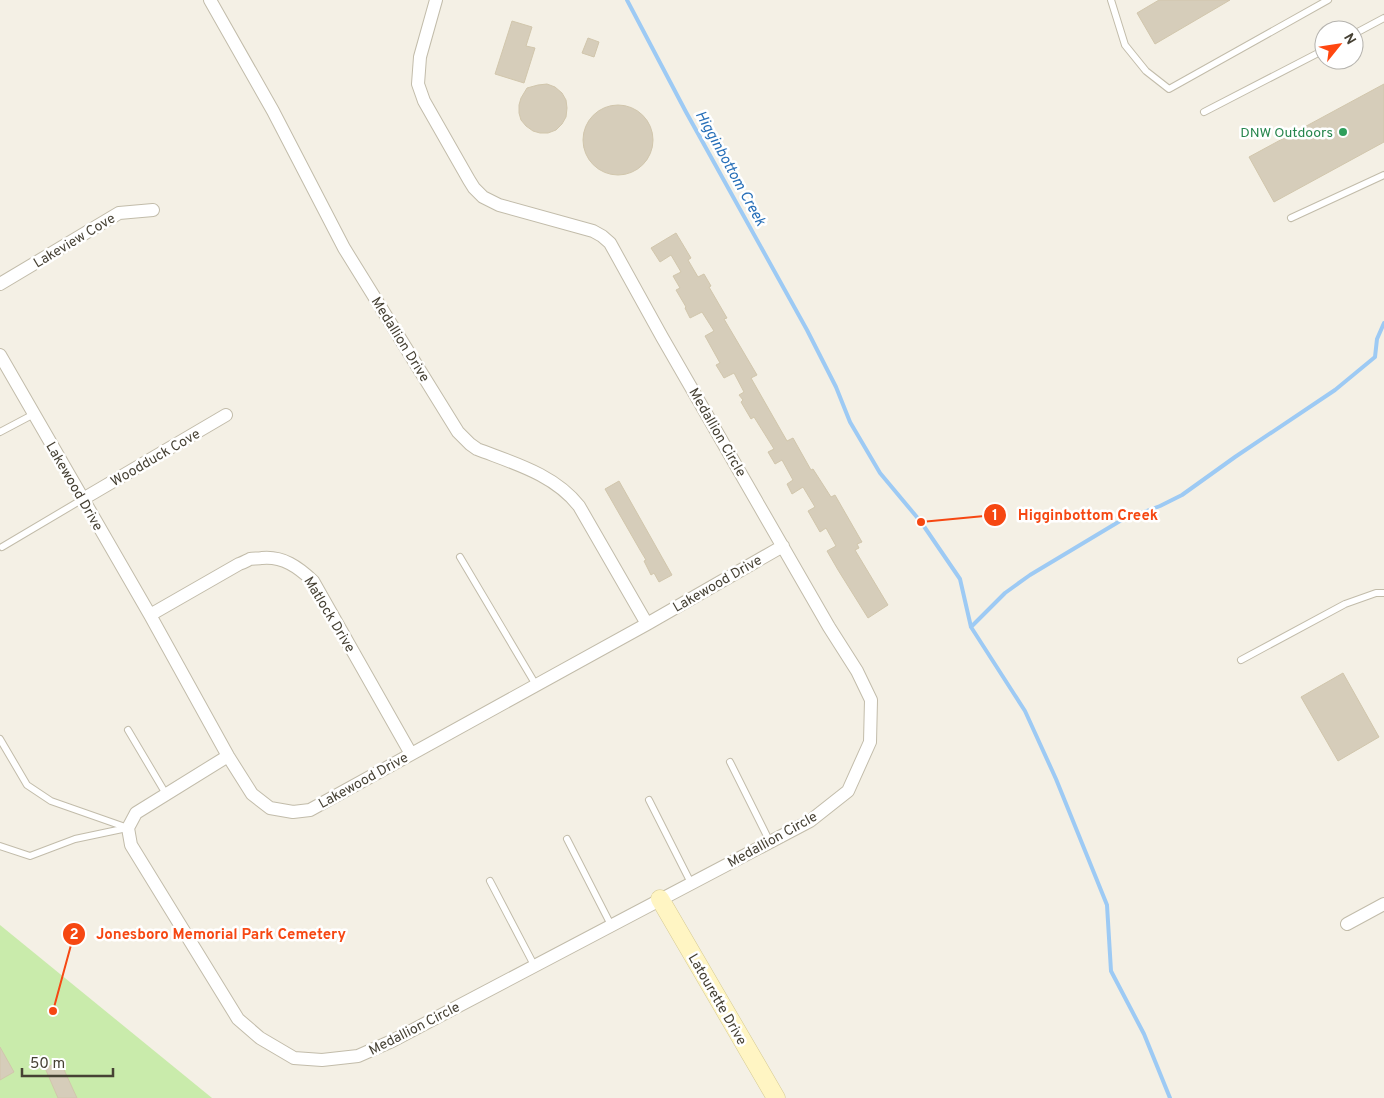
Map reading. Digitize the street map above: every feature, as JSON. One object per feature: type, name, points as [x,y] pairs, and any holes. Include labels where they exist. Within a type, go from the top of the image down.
[{"type":"street","name":"Medallion Drive","points":[[210,0],[273,111],[344,248],[458,432],[477,449],[528,469],[560,487],[571,496],[584,514],[647,624]]},
{"type":"street","name":"Medallion Circle","points":[[128,828],[131,845],[238,1019],[260,1038],[294,1058],[322,1060],[358,1056],[392,1041],[611,924],[810,821],[848,791],[870,742],[871,700],[858,671],[783,546],[610,243],[593,231],[499,205],[483,197],[469,180],[424,101],[418,84],[420,56],[436,0]]},
{"type":"street","name":"Lakeview Cove","points":[[0,284],[119,213],[153,210]]},
{"type":"street","name":"Lakewood Drive","points":[[0,355],[228,756],[256,798],[270,808],[293,812],[310,810],[647,624],[783,546]]},
{"type":"street","name":"Woodduck Cove","points":[[83,499],[226,415]]},
{"type":"street","name":"Matlock Drive","points":[[150,616],[250,559],[272,558],[287,561],[302,570],[313,581],[411,754]]},
{"type":"street","points":[[128,828],[136,813],[228,756]]},
{"type":"street","name":"Latourette Drive","points":[[660,899],[776,1098]]},
{"type":"street","points":[[1348,924],[1384,904]]},
{"type":"lane","points":[[1110,0],[1125,45],[1146,71],[1170,89],[1328,0]]},
{"type":"lane","points":[[1364,29],[1384,18]]},
{"type":"lane","points":[[1204,112],[1314,55]]},
{"type":"lane","points":[[1291,218],[1384,175]]},
{"type":"lane","points":[[0,432],[34,414]]},
{"type":"lane","points":[[2,547],[83,499]]},
{"type":"lane","points":[[460,557],[536,685]]},
{"type":"lane","points":[[1241,660],[1344,604],[1376,593],[1384,593]]},
{"type":"lane","points":[[128,730],[166,794]]},
{"type":"lane","points":[[0,739],[27,785],[51,801],[128,828]]},
{"type":"lane","points":[[730,762],[770,842]]},
{"type":"lane","points":[[649,800],[690,883]]},
{"type":"lane","points":[[0,846],[30,856],[75,839],[128,828]]},
{"type":"lane","points":[[567,839],[611,924]]},
{"type":"lane","points":[[490,881],[534,965]]},
{"type":"green space","points":[[0,925],[212,1098],[0,1098]]},
{"type":"building","points":[[1159,0],[1230,0],[1155,44],[1137,13]]},
{"type":"building","points":[[512,21],[532,27],[526,46],[535,48],[524,83],[495,74]]},
{"type":"building","points":[[588,38],[599,42],[594,57],[582,53]]},
{"type":"building","points":[[547,84],[555,87],[562,93],[566,100],[566,117],[556,130],[540,133],[533,131],[521,120],[519,105],[527,88]]},
{"type":"building","points":[[1384,84],[1384,142],[1274,202],[1249,157]]},
{"type":"building","points":[[618,105],[631,108],[643,115],[650,127],[653,140],[650,153],[643,165],[631,172],[618,175],[605,172],[593,165],[586,153],[583,140],[586,127],[593,115],[605,108]]},
{"type":"building","points":[[676,233],[691,258],[688,260],[698,277],[704,274],[711,286],[709,287],[727,318],[724,319],[757,375],[751,378],[787,441],[793,438],[811,470],[813,469],[831,497],[835,495],[862,542],[857,544],[859,548],[855,550],[888,605],[868,618],[827,551],[836,546],[826,528],[820,532],[808,511],[815,507],[803,487],[792,494],[787,484],[793,480],[782,460],[775,464],[768,452],[774,449],[754,417],[751,419],[741,402],[743,400],[739,395],[744,392],[734,373],[724,378],[716,365],[720,363],[705,336],[714,331],[702,312],[690,318],[676,290],[680,288],[673,276],[681,272],[671,255],[660,262],[651,248]]},
{"type":"building","points":[[619,481],[672,575],[659,582],[654,573],[651,575],[644,561],[646,560],[605,489]]},
{"type":"building","points":[[1343,673],[1379,737],[1338,761],[1301,697]]},
{"type":"building","points":[[0,1047],[14,1072],[0,1080]]},
{"type":"building","points":[[60,1061],[77,1098],[58,1098],[45,1068]]},
{"type":"waterway","name":"Higginbottom Creek","points":[[627,0],[686,112],[807,330],[836,387],[850,422],[880,473],[921,522],[960,579],[971,627],[1025,711],[1056,779],[1107,905],[1111,971],[1144,1034],[1170,1098]]},
{"type":"waterway","points":[[971,627],[1005,593],[1030,575],[1120,521],[1160,506],[1182,495],[1335,390],[1375,357],[1377,339],[1384,323]]},
{"type":"place","name":"DNW Outdoors","points":[[1343,132]]},
{"type":"place","name":"Higginbottom Creek","points":[[921,522]]},
{"type":"place","name":"Jonesboro Memorial Park Cemetery","points":[[53,1011]]}]
